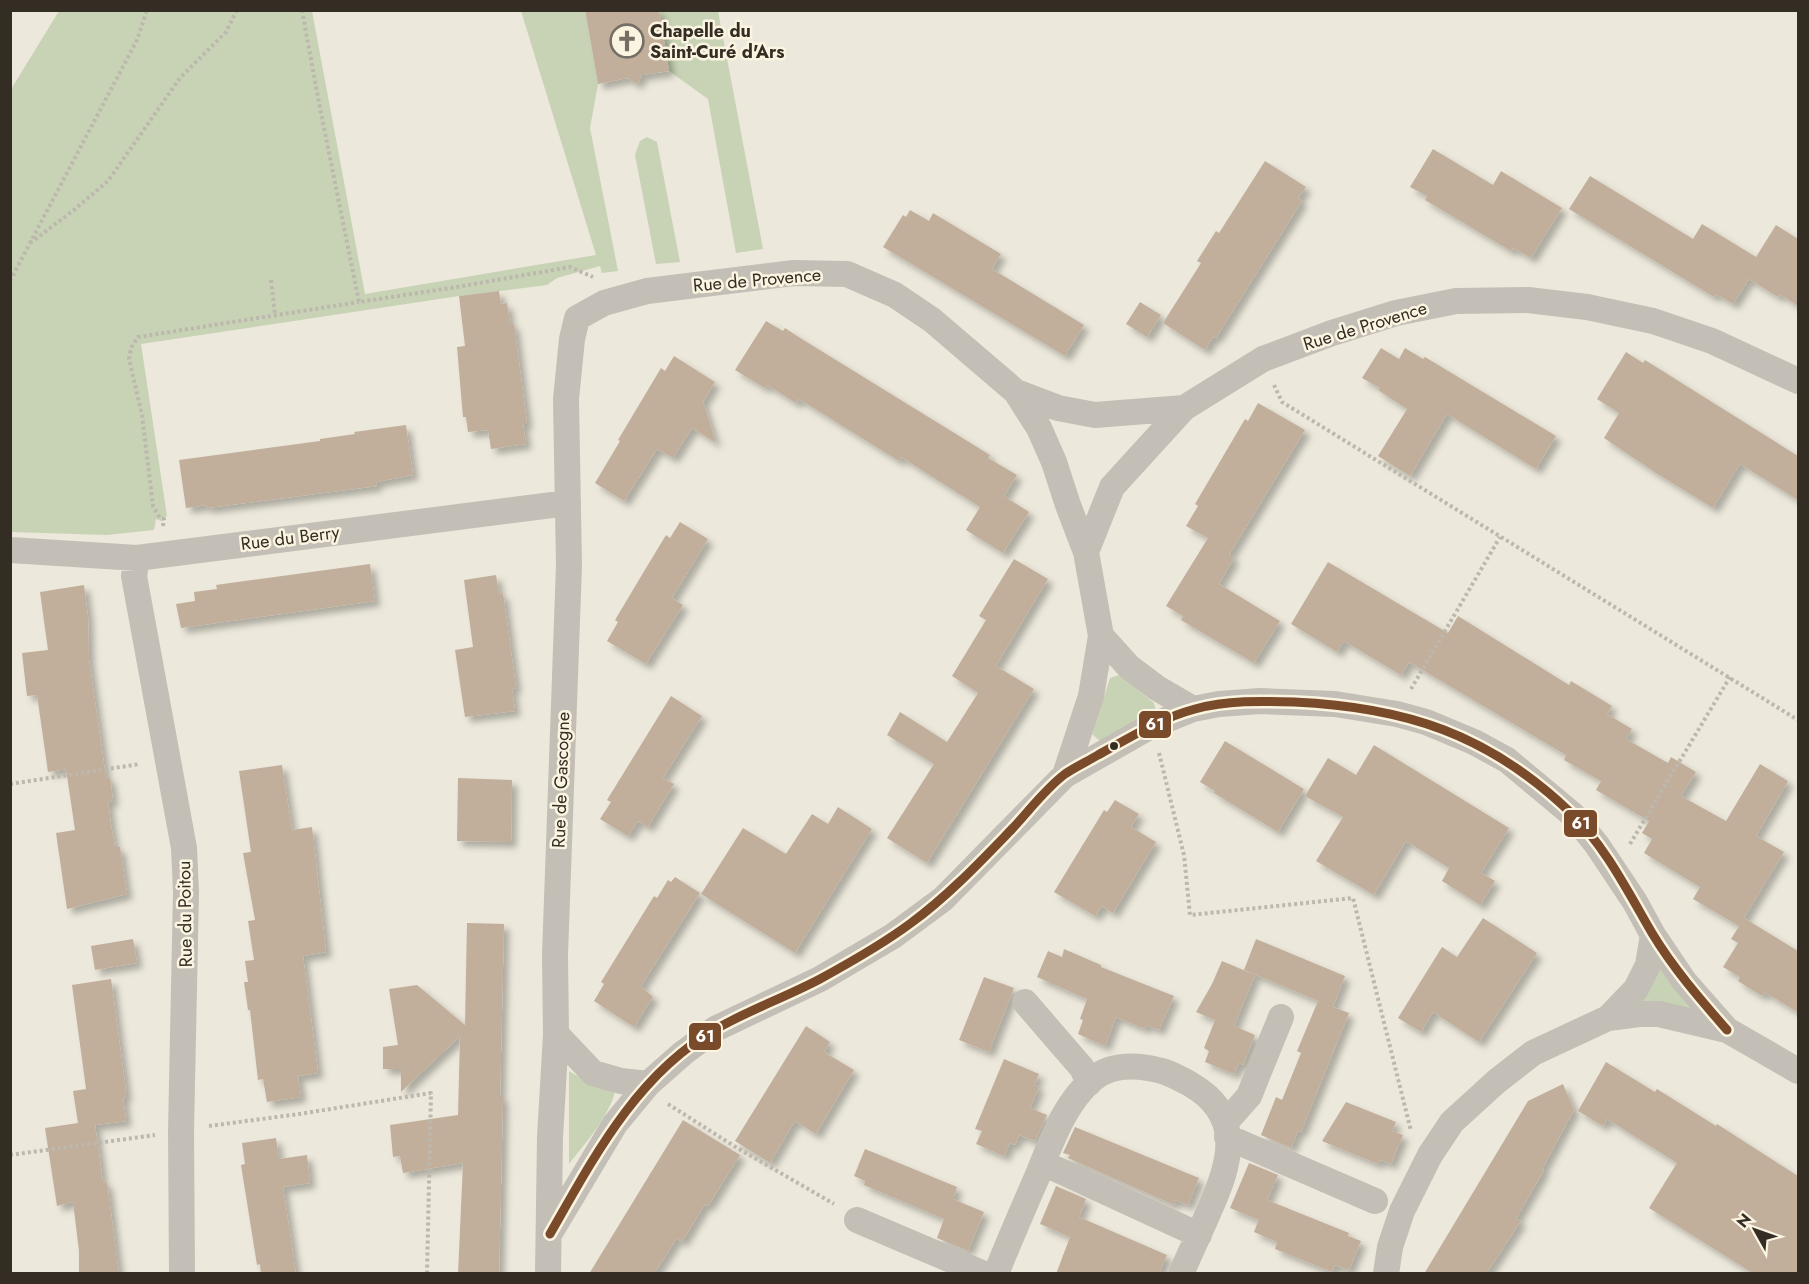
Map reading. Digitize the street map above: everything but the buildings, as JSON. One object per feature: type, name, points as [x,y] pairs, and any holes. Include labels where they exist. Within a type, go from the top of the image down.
[{"type":"street","name":"Rue de Provence","points":[[604,303],[647,291],[794,273],[847,274],[895,295],[932,320],[1016,392],[1039,428],[1054,462],[1086,552],[1101,636]]},
{"type":"street","name":"Rue de Provence","points":[[1086,552],[1112,487],[1184,408],[1263,359],[1332,333],[1396,313],[1456,301],[1528,300],[1587,307],[1653,321],[1712,341],[1798,381]]},
{"type":"street","name":"Rue de Gascogne","points":[[548,1274],[550,1137],[556,1034],[555,955],[569,565],[566,399],[572,339],[577,318],[604,303]]},
{"type":"street","name":"Rue de Provence","points":[[1016,392],[1058,408],[1095,416],[1184,408]]},
{"type":"street","name":"Rue du Berry","points":[[10,550],[137,558],[568,503]]},
{"type":"street","name":"Rue du Poitou","points":[[137,558],[134,576],[184,848],[186,892],[181,1132],[182,1274]]},
{"type":"street","points":[[1101,636],[1129,667],[1157,688],[1193,709]]},
{"type":"street","points":[[1065,774],[1091,696],[1101,636]]},
{"type":"street","points":[[550,1234],[615,1124],[648,1083],[682,1054],[715,1029],[820,979],[893,936],[942,899],[1065,774],[1151,726],[1193,709],[1220,704],[1260,701],[1335,704],[1396,714],[1426,722],[1474,742],[1507,760],[1573,815],[1611,865],[1684,981],[1727,1030]]},
{"type":"street","points":[[1608,1018],[1636,989],[1648,965],[1653,935]]},
{"type":"street","points":[[1026,1002],[1082,1068],[1089,1083]]},
{"type":"street","points":[[1386,1274],[1390,1247],[1402,1211],[1430,1155],[1452,1122],[1497,1081],[1533,1053],[1608,1018],[1659,1014],[1727,1030],[1798,1071]]},
{"type":"street","points":[[1226,1129],[1249,1096],[1281,1017]]},
{"type":"street","points":[[556,1034],[593,1073],[621,1082],[648,1083]]},
{"type":"street","points":[[996,1274],[1060,1124],[1076,1095],[1094,1078],[1113,1068],[1141,1065],[1170,1073],[1202,1091],[1215,1104],[1226,1129],[1229,1152],[1221,1182],[1181,1274]]},
{"type":"street","points":[[1226,1129],[1375,1201]]},
{"type":"street","points":[[1043,1163],[1198,1235]]},
{"type":"street","points":[[857,1220],[984,1274]]},
{"type":"path","points":[[10,280],[137,40],[147,10]]},
{"type":"path","points":[[30,243],[108,181],[180,78],[226,32],[237,10]]},
{"type":"path","points":[[302,10],[359,302]]},
{"type":"path","points":[[160,518],[153,506],[142,415],[129,359],[131,348],[138,337],[570,267],[601,280],[604,303]]},
{"type":"path","points":[[271,280],[275,315]]},
{"type":"path","points":[[1263,359],[1282,402],[1798,720]]},
{"type":"path","points":[[1396,714],[1500,537]]},
{"type":"path","points":[[1611,865],[1632,842],[1730,677]]},
{"type":"path","points":[[1151,726],[1184,855],[1190,915],[1353,898],[1409,1128],[1430,1155]]},
{"type":"path","points":[[10,784],[168,758]]},
{"type":"path","points":[[648,1083],[664,1102],[857,1220]]},
{"type":"path","points":[[10,1155],[431,1094],[427,1274]]},
{"type":"green space","points":[[59,11],[312,11],[365,294],[596,255],[521,11],[585,11],[598,84],[590,128],[618,271],[602,273],[600,266],[557,278],[547,285],[141,344],[167,516],[161,521],[156,519],[154,530],[107,535],[11,532],[10,91]]},
{"type":"green space","points":[[659,11],[718,11],[763,249],[736,253],[708,99],[669,71]]},
{"type":"green space","points":[[647,137],[657,142],[680,262],[656,264],[635,155],[640,141]]},
{"type":"green space","points":[[1119,675],[1154,703],[1156,711],[1100,741],[1092,734],[1110,678]]},
{"type":"green space","points":[[1659,963],[1698,1011],[1634,1005]]},
{"type":"green space","points":[[569,1071],[596,1087],[616,1088],[603,1119],[569,1164]]},
{"type":"transit line","name":"61","points":[[550,1234],[601,1147],[640,1093],[688,1048],[729,1022],[832,973],[911,923],[963,878],[1051,786],[1069,771],[1158,723],[1207,706],[1244,702],[1282,702],[1373,710],[1409,718],[1443,730],[1477,744],[1509,763],[1571,813],[1595,840],[1669,959],[1727,1030]]},
{"type":"place","name":"Chapelle du Saint-Curé d'Ars","points":[[627,41]]}]
